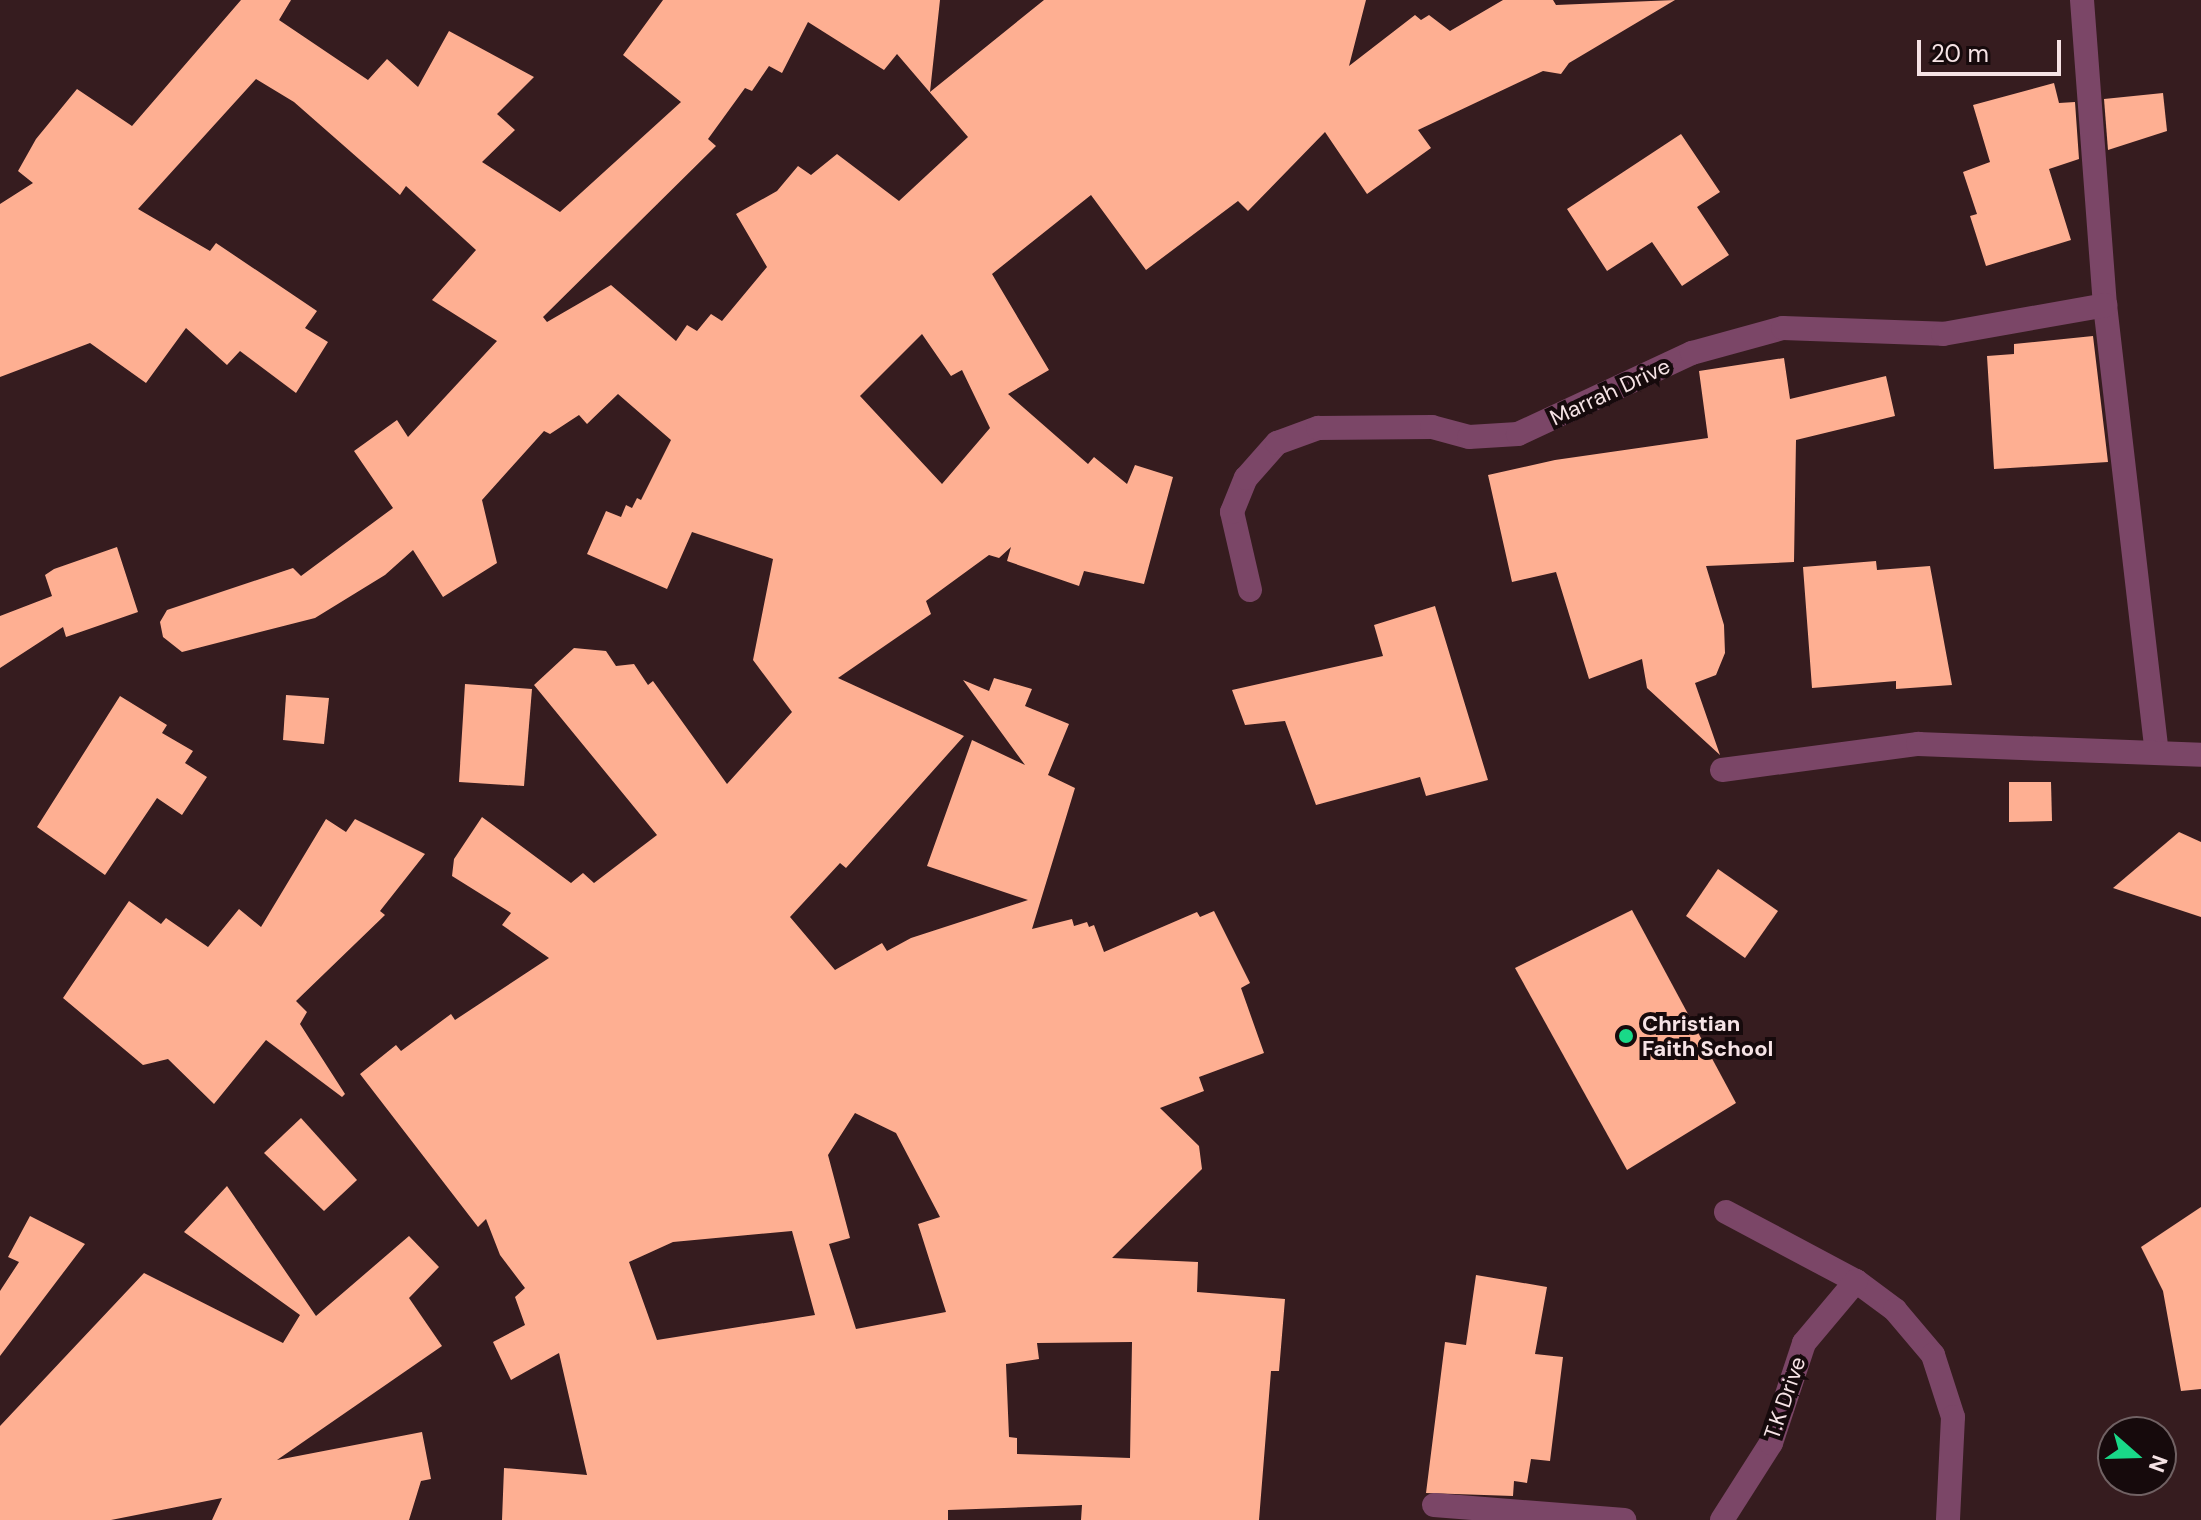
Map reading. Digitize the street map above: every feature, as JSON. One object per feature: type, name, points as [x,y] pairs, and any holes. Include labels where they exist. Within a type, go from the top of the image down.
[{"type":"street","points":[[2082,0],[2105,305],[2157,752]]},
{"type":"street","name":"Marrah Drive","points":[[1250,590],[1232,512],[1246,478],[1277,443],[1318,428],[1432,427],[1469,437],[1518,434],[1692,353],[1783,328],[1943,334],[2105,305]]},
{"type":"street","points":[[1722,770],[1918,744],[2201,755]]},
{"type":"street","points":[[1726,1212],[1856,1281],[1895,1310],[1933,1355],[1953,1417],[1948,1520]]},
{"type":"street","name":"T.K Drive","points":[[1722,1520],[1771,1443],[1804,1343],[1856,1281]]},
{"type":"street","points":[[1434,1505],[1624,1520]]},
{"type":"building","points":[[241,0],[291,0],[279,20],[368,80],[387,59],[418,87],[449,31],[534,77],[497,114],[515,130],[482,162],[560,212],[681,102],[623,55],[663,0],[940,0],[930,92],[1044,0],[1366,0],[1349,66],[1415,15],[1421,20],[1429,15],[1450,31],[1503,0],[1553,0],[1556,5],[1675,0],[1569,63],[1561,74],[1543,71],[1418,130],[1431,148],[1367,194],[1325,132],[1248,211],[1238,201],[1146,270],[1091,195],[992,274],[1049,370],[1008,394],[1088,464],[1094,457],[1127,484],[1135,465],[1173,477],[1144,584],[1084,571],[1079,586],[1007,561],[1011,547],[999,558],[989,555],[926,601],[931,614],[838,678],[964,736],[846,868],[840,863],[790,917],[835,970],[882,943],[887,951],[911,938],[1028,900],[927,866],[972,740],[1025,765],[963,680],[989,691],[994,678],[1032,689],[1025,706],[1069,724],[1048,775],[1075,788],[1032,929],[1072,919],[1074,926],[1087,922],[1089,927],[1094,925],[1104,952],[1197,912],[1200,917],[1214,911],[1250,983],[1241,988],[1264,1053],[1199,1077],[1204,1091],[1160,1108],[1199,1146],[1202,1169],[1112,1258],[1198,1262],[1197,1292],[1285,1299],[1279,1371],[1271,1371],[1259,1520],[1081,1520],[1082,1505],[948,1510],[948,1520],[502,1520],[504,1468],[587,1475],[559,1353],[511,1380],[493,1342],[525,1325],[515,1297],[525,1288],[500,1255],[486,1219],[478,1227],[360,1074],[396,1045],[401,1051],[451,1014],[455,1020],[549,958],[502,925],[511,913],[452,876],[454,859],[482,817],[571,883],[583,873],[594,883],[657,835],[534,685],[574,648],[606,651],[616,666],[634,664],[648,685],[653,681],[727,784],[792,712],[753,660],[773,559],[692,532],[667,589],[587,554],[606,511],[621,517],[626,505],[632,508],[637,498],[641,500],[671,440],[618,394],[587,424],[579,415],[550,434],[544,431],[482,500],[497,563],[443,597],[413,550],[385,575],[315,618],[182,652],[163,637],[160,622],[167,610],[293,568],[301,576],[393,508],[354,451],[397,420],[408,437],[497,341],[432,300],[476,250],[406,186],[400,195],[294,102],[256,79],[138,209],[210,251],[216,243],[317,311],[305,328],[328,342],[296,393],[240,351],[227,365],[186,328],[146,383],[90,343],[0,377],[0,204],[33,183],[18,171],[36,139],[77,89],[132,126]],"holes":[[[808,22],[884,70],[897,54],[968,137],[899,201],[837,154],[811,175],[798,166],[777,191],[736,214],[767,267],[722,321],[711,314],[697,331],[687,325],[676,341],[611,285],[547,322],[543,317],[716,146],[708,139],[745,88],[752,91],[769,66],[782,73]],[[922,334],[951,376],[962,370],[990,428],[942,484],[860,396]],[[855,1113],[896,1133],[940,1217],[918,1224],[946,1312],[856,1329],[829,1244],[850,1238],[828,1155]],[[792,1231],[815,1315],[657,1340],[629,1262],[673,1242]],[[1132,1342],[1130,1458],[1017,1454],[1017,1438],[1009,1437],[1006,1364],[1039,1359],[1037,1343]]]},
{"type":"building","points":[[2054,83],[2059,103],[2075,102],[2079,159],[2049,169],[2071,240],[1986,266],[1970,216],[1977,214],[1963,172],[1990,162],[1973,105]]},
{"type":"building","points":[[2163,93],[2167,131],[2108,150],[2104,99]]},
{"type":"building","points":[[1681,134],[1720,192],[1697,207],[1729,255],[1682,286],[1652,242],[1607,271],[1567,209]]},
{"type":"building","points":[[2093,336],[2108,462],[1994,469],[1987,356],[2014,354],[2014,344]]},
{"type":"building","points":[[1784,358],[1790,399],[1886,376],[1895,416],[1796,440],[1794,562],[1706,566],[1724,625],[1725,653],[1716,675],[1695,683],[1720,755],[1647,688],[1642,659],[1589,679],[1556,572],[1512,582],[1488,475],[1555,460],[1708,438],[1699,371]]},
{"type":"building","points":[[117,547],[138,612],[66,637],[63,627],[0,668],[0,616],[52,596],[45,575],[54,569]]},
{"type":"building","points":[[1876,561],[1877,570],[1930,566],[1952,685],[1896,689],[1896,681],[1812,688],[1803,567]]},
{"type":"building","points":[[1435,606],[1488,780],[1426,796],[1420,777],[1316,805],[1285,721],[1245,725],[1232,690],[1383,656],[1374,625]]},
{"type":"building","points":[[465,684],[532,689],[524,786],[459,782]]},
{"type":"building","points":[[286,695],[329,698],[324,744],[283,740]]},
{"type":"building","points":[[120,696],[167,725],[162,733],[193,751],[185,763],[207,777],[182,815],[157,798],[105,875],[37,827]]},
{"type":"building","points":[[2009,782],[2051,782],[2052,821],[2009,822]]},
{"type":"building","points":[[326,819],[346,832],[355,819],[425,854],[380,911],[385,915],[296,1001],[307,1012],[300,1024],[345,1094],[342,1097],[266,1040],[214,1104],[168,1059],[143,1065],[63,998],[129,901],[161,924],[166,918],[208,947],[239,909],[261,927]]},
{"type":"building","points":[[2179,832],[2201,842],[2201,917],[2113,888]]},
{"type":"building","points":[[1718,869],[1778,911],[1745,958],[1686,916]]},
{"type":"building","name":"Christian Faith School","points":[[1632,910],[1736,1103],[1627,1170],[1515,968]]},
{"type":"building","points":[[301,1118],[357,1180],[324,1211],[264,1153]]},
{"type":"building","points":[[227,1186],[316,1316],[409,1236],[439,1267],[409,1298],[442,1346],[277,1460],[422,1432],[431,1479],[421,1481],[409,1520],[212,1520],[222,1498],[111,1520],[0,1520],[0,1426],[144,1273],[283,1343],[300,1315],[184,1232]]},
{"type":"building","points":[[2201,1207],[2201,1389],[2181,1391],[2163,1291],[2141,1247]]},
{"type":"building","points":[[30,1216],[85,1244],[0,1356],[0,1291],[19,1262],[8,1257]]},
{"type":"building","points":[[1476,1275],[1547,1287],[1535,1354],[1563,1357],[1550,1461],[1531,1459],[1527,1483],[1514,1481],[1513,1496],[1426,1493],[1445,1342],[1466,1345]]},
{"type":"place","name":"Christian Faith School","points":[[1626,1036]]}]
